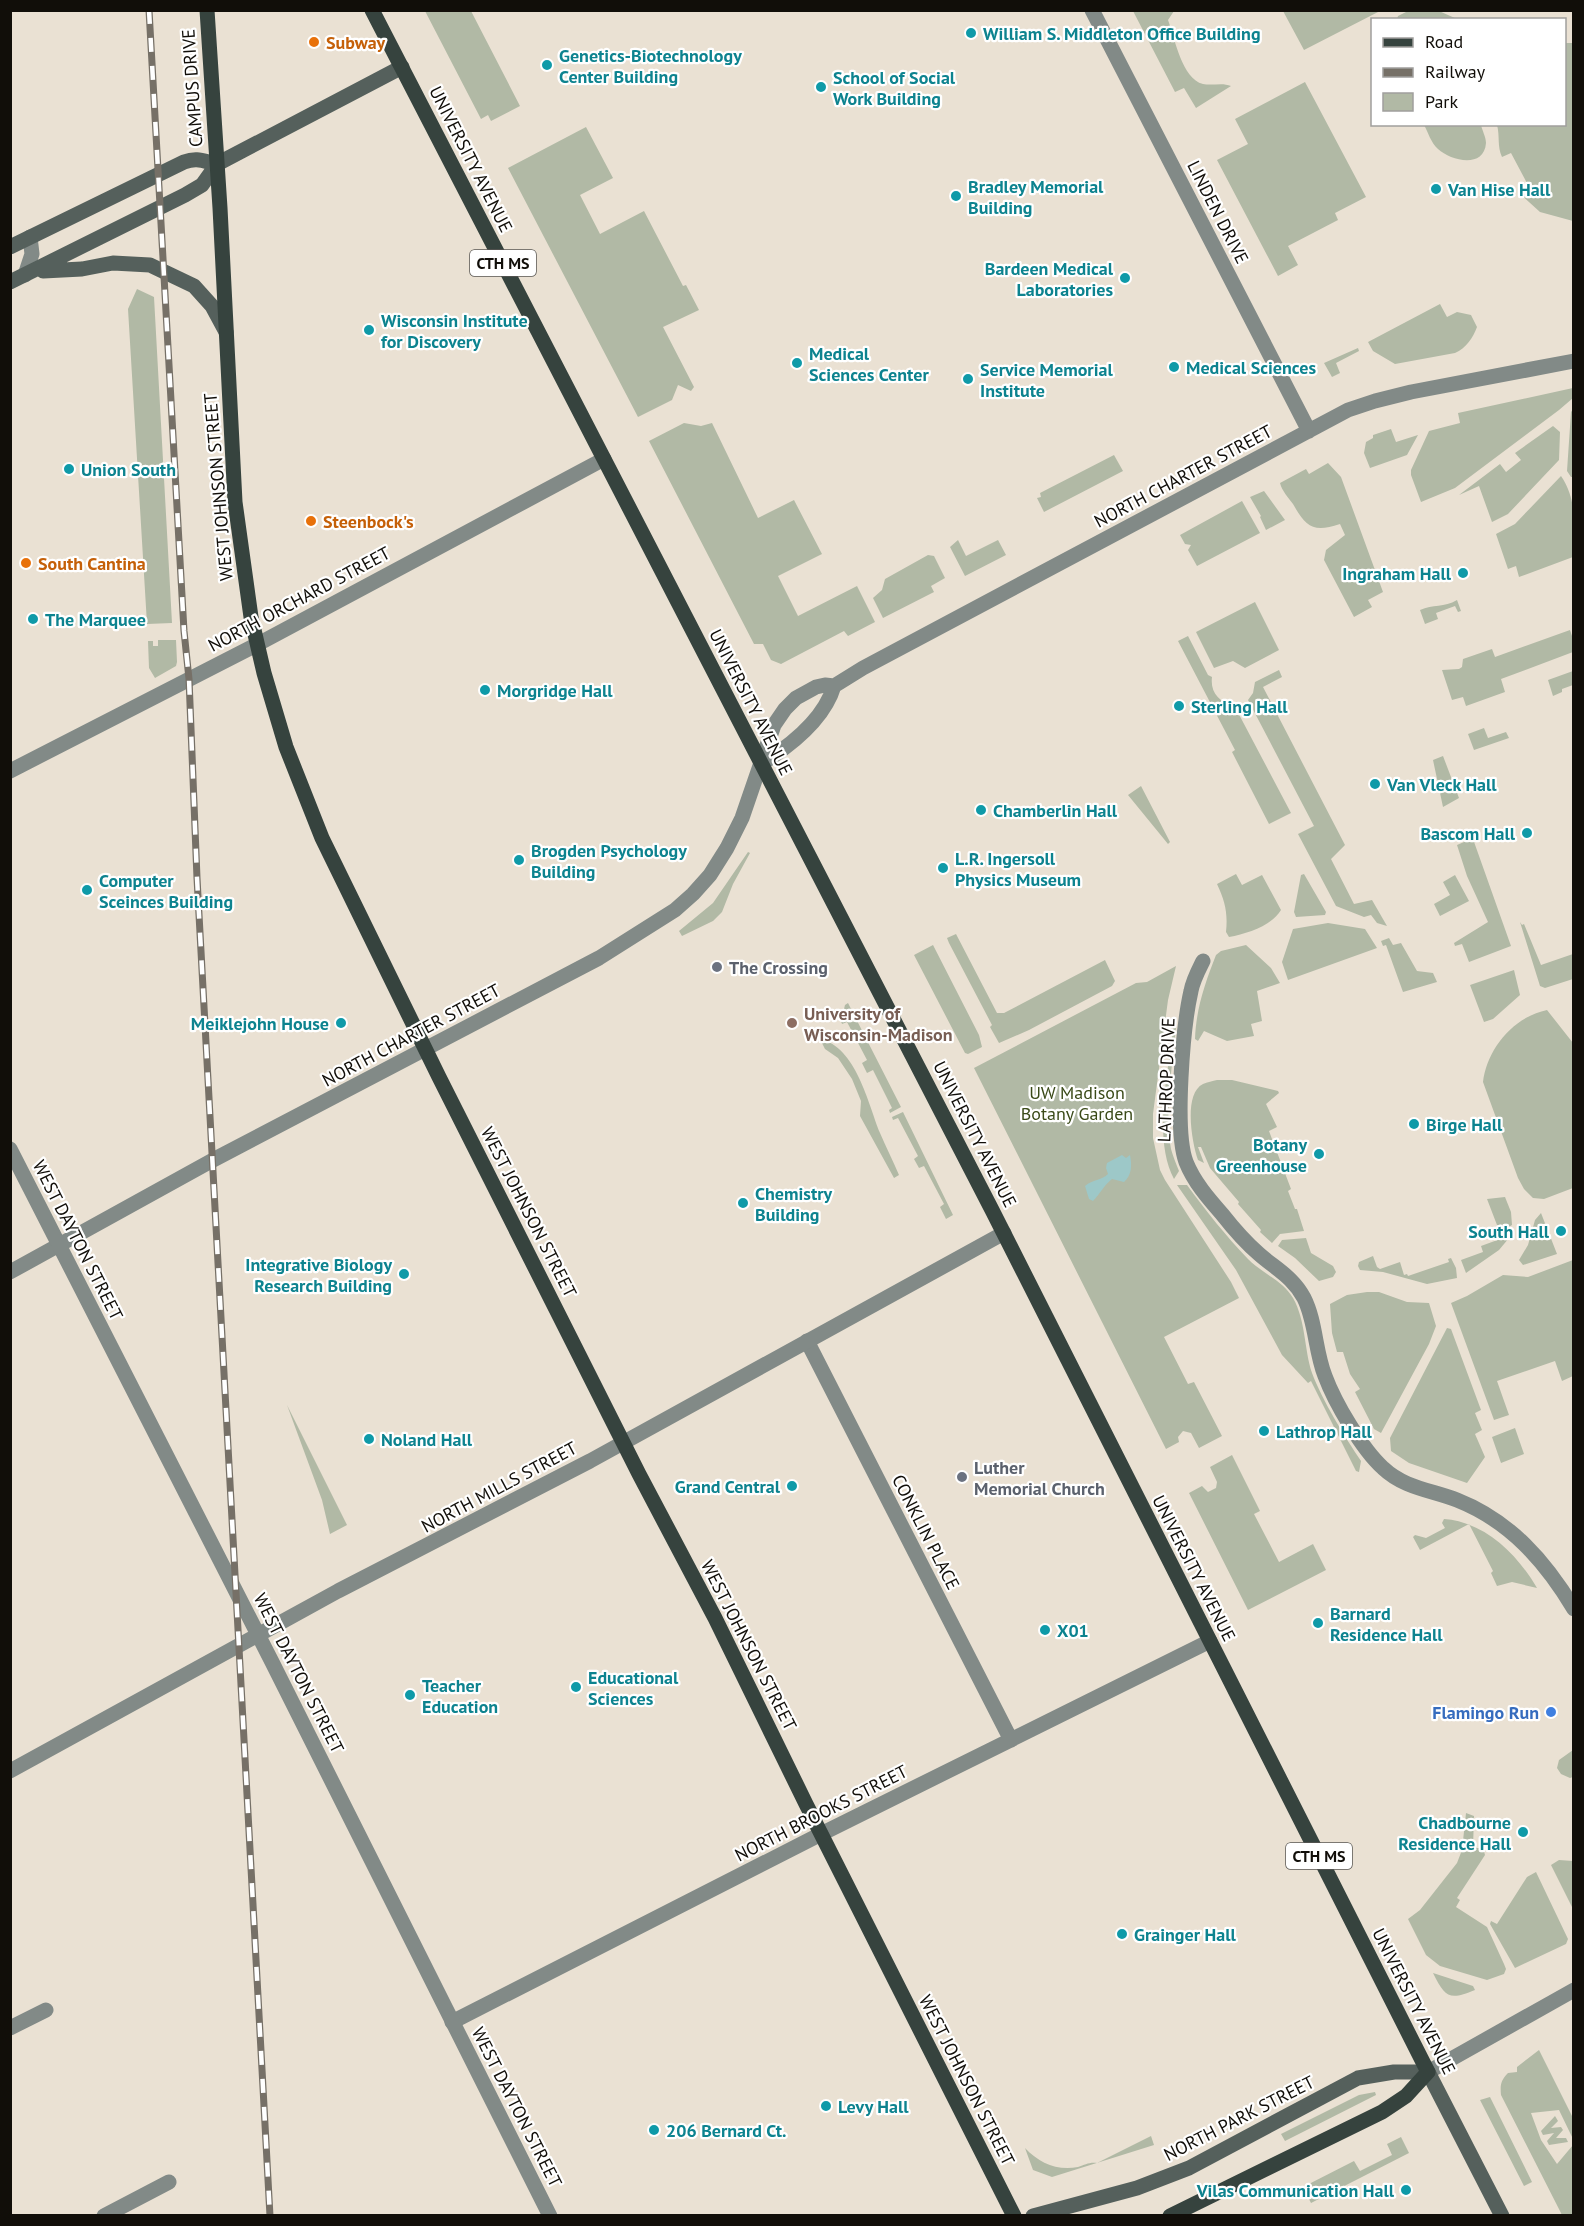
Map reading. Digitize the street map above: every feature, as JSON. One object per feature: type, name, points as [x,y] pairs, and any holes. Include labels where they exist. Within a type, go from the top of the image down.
[{"type":"main road","name":"CAMPUS DRIVE","points":[[207,10],[217,164]]},
{"type":"main road","name":"UNIVERSITY AVENUE","points":[[372,10],[1004,1233],[1502,2216]]},
{"type":"main road","points":[[10,282],[196,189],[207,180],[217,164],[402,67]]},
{"type":"main road","points":[[10,247],[184,162],[194,158],[217,164]]},
{"type":"main road","name":"WEST JOHNSON STREET","points":[[217,164],[235,502],[242,565],[264,673],[286,747],[306,800],[426,1049],[623,1443],[715,1618],[1014,2216]]},
{"type":"main road","points":[[31,273],[82,269],[113,263],[150,265],[194,286],[212,306],[226,332]]},
{"type":"main road","name":"NORTH PARK STREET","points":[[1033,2216],[1137,2188],[1189,2168],[1358,2078],[1394,2072],[1428,2072]]},
{"type":"main road","name":"NORTH PARK STREET","points":[[1170,2216],[1382,2112],[1406,2096],[1428,2072]]},
{"type":"street","name":"LINDEN DRIVE","points":[[1092,10],[1309,431]]},
{"type":"street","points":[[30,237],[31,273]]},
{"type":"street","name":"NORTH CHARTER STREET","points":[[761,764],[780,752],[806,730],[830,698],[834,686],[863,668],[1347,410],[1375,400],[1574,361]]},
{"type":"street","name":"NORTH ORCHARD STREET","points":[[10,771],[258,644],[604,459]]},
{"type":"street","name":"NORTH CHARTER STREET","points":[[10,1272],[213,1160],[599,958],[675,910],[693,894],[721,859],[742,818],[774,725],[790,702],[816,687],[825,684],[834,686]]},
{"type":"street","name":"LATHROP DRIVE","points":[[1203,961],[1196,975],[1188,1008],[1183,1055],[1180,1134],[1186,1162],[1198,1185],[1222,1215],[1259,1254],[1285,1273],[1300,1290],[1311,1315],[1325,1377],[1358,1438],[1373,1458],[1401,1482],[1466,1504],[1486,1513],[1503,1525],[1526,1544],[1545,1566],[1574,1609]]},
{"type":"street","name":"WEST DAYTON STREET","points":[[10,1149],[258,1635],[550,2216]]},
{"type":"street","name":"NORTH MILLS STREET","points":[[10,1772],[258,1635],[623,1443],[1004,1233]]},
{"type":"street","name":"CONKLIN PLACE","points":[[807,1341],[1011,1740]]},
{"type":"street","name":"NORTH BROOKS STREET","points":[[452,2022],[821,1834],[1210,1641]]},
{"type":"street","name":"NORTH PARK STREET","points":[[1428,2072],[1574,1990]]},
{"type":"street","points":[[10,2028],[46,2010]]},
{"type":"street","points":[[104,2216],[169,2182]]},
{"type":"green space","points":[[425,11],[471,11],[520,106],[491,121],[488,115],[481,119]]},
{"type":"green space","points":[[1133,11],[1174,11],[1168,20],[1180,57],[1190,75],[1203,84],[1231,86],[1196,108],[1184,88],[1175,92]]},
{"type":"green space","points":[[1283,11],[1380,11],[1304,50]]},
{"type":"green space","points":[[1408,11],[1439,11],[1455,18],[1397,18]]},
{"type":"green space","points":[[1566,43],[1573,43],[1573,221],[1540,212],[1519,193],[1529,187],[1511,153],[1502,157],[1497,126],[1566,126]]},
{"type":"green space","points":[[1305,82],[1366,197],[1335,213],[1338,220],[1288,246],[1298,265],[1278,276],[1217,160],[1248,144],[1235,119]]},
{"type":"green space","points":[[1424,126],[1481,126],[1486,143],[1479,157],[1466,160],[1451,157],[1436,147]]},
{"type":"green space","points":[[586,127],[613,178],[580,195],[600,234],[644,211],[683,286],[686,285],[699,310],[663,327],[694,387],[691,391],[678,385],[672,400],[638,417],[508,168]]},
{"type":"green space","points":[[137,289],[154,297],[172,623],[147,624],[128,309]]},
{"type":"green space","points":[[1440,304],[1447,317],[1457,312],[1471,315],[1477,327],[1469,342],[1459,351],[1395,364],[1373,351],[1368,342]]},
{"type":"green space","points":[[1358,348],[1359,351],[1336,363],[1340,373],[1332,377],[1324,363]]},
{"type":"green space","points":[[1573,388],[1573,398],[1559,410],[1455,488],[1421,502],[1411,470],[1429,431],[1460,423],[1458,413]]},
{"type":"green space","points":[[1573,409],[1574,477],[1571,477],[1567,471]]},
{"type":"green space","points":[[684,423],[701,426],[712,423],[758,518],[794,500],[822,554],[778,576],[798,616],[857,586],[875,622],[848,636],[844,631],[781,664],[771,660],[763,644],[754,644],[649,441]]},
{"type":"green space","points":[[1553,426],[1560,432],[1559,460],[1508,514],[1492,522],[1479,486],[1459,495],[1500,464],[1506,472],[1521,460],[1515,453]]},
{"type":"green space","points":[[1391,429],[1396,442],[1418,435],[1407,455],[1370,468],[1364,453],[1366,442],[1373,438],[1373,435]]},
{"type":"green space","points":[[1114,455],[1123,471],[1044,512],[1037,498],[1041,497],[1040,493]]},
{"type":"green space","points":[[1328,463],[1341,477],[1383,592],[1368,600],[1372,607],[1354,617],[1324,560],[1326,550],[1345,535],[1340,524],[1317,528],[1306,523],[1285,494],[1280,483],[1306,469],[1309,474]]},
{"type":"green space","points":[[1561,476],[1573,505],[1573,557],[1519,577],[1516,566],[1508,569],[1496,534],[1515,524]]},
{"type":"green space","points":[[1264,491],[1285,520],[1266,530],[1250,497]]},
{"type":"green space","points":[[1242,501],[1260,533],[1197,566],[1188,550],[1191,545],[1185,544],[1180,535]]},
{"type":"green space","points":[[958,540],[966,556],[998,540],[1006,555],[965,576],[950,547]]},
{"type":"green space","points":[[928,555],[934,556],[945,578],[931,586],[934,592],[883,618],[873,598],[882,590],[885,579]]},
{"type":"green space","points":[[1457,600],[1461,611],[1458,612],[1455,606],[1436,613],[1438,619],[1425,624],[1420,610]]},
{"type":"green space","points":[[1255,602],[1279,650],[1245,668],[1233,661],[1214,668],[1196,632]]},
{"type":"green space","points":[[1570,630],[1573,652],[1501,679],[1505,692],[1466,706],[1463,697],[1452,700],[1442,670],[1459,669],[1462,667],[1463,659],[1492,649],[1495,657]]},
{"type":"green space","points":[[1188,636],[1208,675],[1212,677],[1214,692],[1224,702],[1234,705],[1291,813],[1269,824],[1232,752],[1235,750],[1178,641]]},
{"type":"green space","points":[[158,640],[176,640],[177,662],[176,666],[155,678],[149,668],[148,641],[153,641],[153,646],[158,646]]},
{"type":"green space","points":[[1279,670],[1282,677],[1263,687],[1345,845],[1331,859],[1354,904],[1372,900],[1387,926],[1377,923],[1371,915],[1364,917],[1336,906],[1298,834],[1314,826],[1248,700],[1253,693],[1255,682]]},
{"type":"green space","points":[[1573,671],[1573,685],[1553,696],[1548,680]]},
{"type":"green space","points":[[1484,728],[1488,738],[1506,732],[1509,738],[1474,750],[1468,734]]},
{"type":"green space","points":[[1443,756],[1459,798],[1443,807],[1433,760]]},
{"type":"green space","points":[[1141,786],[1170,842],[1168,844],[1128,795]]},
{"type":"green space","points":[[1465,839],[1467,841],[1473,839],[1511,946],[1469,962],[1462,944],[1455,946],[1454,943],[1488,922],[1467,876],[1457,845]]},
{"type":"green space","points":[[748,852],[750,853],[733,884],[722,912],[713,921],[682,936],[679,931],[713,903]]},
{"type":"green space","points":[[1236,874],[1242,885],[1262,875],[1281,910],[1265,925],[1229,937],[1226,932],[1225,907],[1217,884]]},
{"type":"green space","points":[[1304,874],[1326,912],[1325,915],[1296,917],[1294,912],[1301,875]]},
{"type":"green space","points":[[1455,875],[1469,901],[1440,916],[1434,904],[1450,895],[1443,882]]},
{"type":"green space","points":[[1520,922],[1524,924],[1541,965],[1573,954],[1573,979],[1545,988],[1540,986]]},
{"type":"green space","points":[[1328,923],[1365,929],[1377,948],[1288,980],[1282,962],[1293,929]]},
{"type":"green space","points":[[956,934],[997,1013],[1004,1013],[1105,960],[1115,981],[1112,986],[1029,1030],[999,1043],[947,938]]},
{"type":"green space","points":[[1389,938],[1393,945],[1401,943],[1417,971],[1433,973],[1437,982],[1403,992],[1386,945],[1383,946],[1381,941]]},
{"type":"green space","points":[[933,945],[979,1035],[982,1047],[968,1054],[965,1053],[914,955]]},
{"type":"green space","points":[[1246,945],[1271,968],[1280,983],[1257,991],[1262,1021],[1251,1024],[1254,1036],[1227,1041],[1204,1031],[1198,1041],[1195,1039],[1199,1007],[1216,955],[1221,951]]},
{"type":"green space","name":"UW Madison Botany Garden","points":[[1176,966],[1168,1000],[1153,1114],[1153,1138],[1160,1170],[1165,1180],[1239,1298],[1164,1337],[1188,1384],[1194,1382],[1222,1436],[1199,1448],[1191,1433],[1183,1431],[1178,1437],[1179,1442],[1166,1449],[974,1068],[1136,983],[1147,982]]},
{"type":"green space","points":[[1514,970],[1520,995],[1493,1019],[1484,1022],[1470,985]]},
{"type":"green space","points":[[848,1003],[901,1107],[890,1113],[889,1110],[892,1108],[873,1070],[867,1073],[862,1063],[867,1060],[847,1022],[842,1024],[845,1005]]},
{"type":"green space","points":[[1547,1010],[1573,1043],[1573,1188],[1544,1199],[1533,1198],[1518,1178],[1483,1082],[1490,1058],[1504,1036],[1523,1020]]},
{"type":"green space","points":[[1174,1023],[1176,1026],[1168,1120],[1171,1149],[1179,1171],[1174,1179],[1167,1162],[1163,1123]]},
{"type":"green space","points":[[820,1039],[832,1044],[852,1064],[899,1175],[894,1178],[860,1116],[861,1101],[852,1079],[838,1058],[825,1049]]},
{"type":"green space","points":[[1217,1080],[1232,1080],[1278,1091],[1279,1093],[1266,1104],[1277,1127],[1269,1131],[1291,1189],[1288,1191],[1304,1231],[1280,1234],[1272,1243],[1260,1232],[1261,1230],[1210,1168],[1201,1147],[1198,1147],[1204,1163],[1198,1160],[1193,1142],[1191,1119],[1193,1098],[1197,1089],[1203,1084]]},
{"type":"green space","points":[[903,1112],[953,1215],[946,1219],[940,1207],[944,1204],[924,1166],[919,1168],[914,1159],[918,1156],[898,1118],[893,1120],[892,1117]]},
{"type":"green space","points":[[1177,1185],[1187,1185],[1248,1259],[1283,1286],[1293,1298],[1303,1326],[1307,1354],[1316,1384],[1361,1461],[1359,1472],[1356,1471],[1311,1381],[1308,1383],[1282,1355],[1236,1270]]},
{"type":"green space","points":[[1505,1197],[1511,1212],[1512,1225],[1502,1231],[1497,1225],[1487,1199]]},
{"type":"green space","points":[[1541,1213],[1557,1254],[1523,1265],[1519,1260],[1528,1245],[1535,1220]]},
{"type":"green space","points":[[1306,1238],[1311,1253],[1333,1266],[1336,1272],[1333,1277],[1319,1281],[1295,1258],[1278,1246],[1282,1240]]},
{"type":"green space","points":[[1509,1238],[1499,1250],[1466,1273],[1461,1260],[1483,1252],[1481,1246]]},
{"type":"green space","points":[[1373,1256],[1380,1269],[1400,1262],[1404,1275],[1408,1276],[1449,1262],[1448,1259],[1451,1258],[1456,1268],[1457,1278],[1427,1284],[1383,1272],[1360,1270],[1359,1262]]},
{"type":"green space","points":[[1573,1260],[1573,1376],[1562,1381],[1555,1361],[1497,1381],[1509,1415],[1494,1420],[1451,1303],[1503,1275],[1528,1277]]},
{"type":"green space","points":[[1379,1292],[1407,1302],[1429,1303],[1436,1326],[1429,1344],[1381,1433],[1374,1429],[1355,1392],[1360,1389],[1350,1374],[1343,1352],[1337,1352],[1332,1333],[1330,1304],[1347,1295]]},
{"type":"green space","points":[[1447,1328],[1451,1329],[1481,1410],[1475,1413],[1482,1430],[1475,1434],[1485,1457],[1467,1483],[1409,1463],[1391,1451],[1390,1438]]},
{"type":"green space","points":[[287,1405],[347,1525],[330,1534],[322,1500]]},
{"type":"green space","points":[[1515,1428],[1524,1454],[1501,1463],[1492,1437]]},
{"type":"green space","points":[[1232,1455],[1260,1511],[1254,1514],[1279,1562],[1313,1544],[1326,1570],[1248,1610],[1189,1493],[1202,1486],[1208,1492],[1216,1488],[1217,1482],[1210,1467]]},
{"type":"green space","points":[[1444,1519],[1468,1525],[1420,1550],[1413,1537],[1415,1535],[1426,1538],[1445,1528],[1442,1523]]},
{"type":"green space","points":[[1470,1525],[1486,1533],[1510,1552],[1537,1588],[1512,1582],[1497,1586],[1491,1573],[1493,1571]]},
{"type":"green space","points":[[1573,1750],[1573,1777],[1570,1778],[1561,1774],[1557,1768],[1559,1760]]},
{"type":"green space","points":[[1466,1813],[1474,1816],[1473,1848],[1483,1848],[1485,1855],[1457,1898],[1460,1900],[1456,1907],[1487,1927],[1504,1964],[1506,1969],[1504,1974],[1487,1980],[1440,1966],[1426,1955],[1408,1919],[1420,1910],[1457,1863],[1462,1850]]},
{"type":"green space","points":[[1559,1860],[1573,1861],[1573,1909],[1551,1865]]},
{"type":"green space","points":[[1536,1872],[1568,1939],[1566,1944],[1515,1968],[1490,1924],[1491,1921],[1497,1924],[1527,1877]]},
{"type":"green space","points":[[1433,1973],[1473,1986],[1475,1990],[1459,1995],[1449,1995]]},
{"type":"green space","points":[[1539,2050],[1573,2118],[1573,2139],[1559,2110],[1531,2113],[1541,2140],[1557,2164],[1573,2145],[1573,2215],[1562,2215],[1501,2095],[1501,2083],[1508,2073],[1517,2072],[1517,2067]]},
{"type":"green space","points":[[1375,2092],[1376,2095],[1285,2141],[1281,2134],[1359,2095]]},
{"type":"green space","points":[[1490,2097],[1532,2182],[1524,2186],[1480,2100]]},
{"type":"green space","points":[[1555,2116],[1558,2121],[1551,2128],[1561,2127],[1563,2130],[1556,2138],[1566,2138],[1568,2142],[1549,2145],[1547,2141],[1554,2133],[1543,2135],[1541,2131]]},
{"type":"green space","points":[[1151,2136],[1154,2145],[1098,2163]]},
{"type":"green space","points":[[1401,2137],[1409,2153],[1311,2203],[1303,2187],[1354,2161],[1360,2171],[1392,2155],[1387,2144]]},
{"type":"green space","points":[[1025,2148],[1042,2162],[1056,2167],[1070,2168],[1097,2163],[1052,2177],[1033,2170]]},
{"type":"water","points":[[1122,1155],[1126,1158],[1130,1155],[1131,1170],[1127,1179],[1124,1182],[1112,1179],[1093,1201],[1089,1199],[1085,1186],[1108,1174],[1107,1163]]},
{"type":"railway","points":[[149,10],[184,631],[189,679],[197,878],[270,2216]]},
{"type":"place","name":"William S. Middleton Office Building","points":[[971,33]]},
{"type":"place","name":"Subway","points":[[314,42]]},
{"type":"place","name":"Genetics-Biotechnology Center Building","points":[[547,65]]},
{"type":"place","name":"School of Social Work Building","points":[[821,87]]},
{"type":"place","name":"Van Hise Hall","points":[[1436,189]]},
{"type":"place","name":"Bradley Memorial Building","points":[[956,196]]},
{"type":"place","name":"Bardeen Medical Laboratories","points":[[1125,278]]},
{"type":"place","name":"Wisconsin Institute for Discovery","points":[[369,330]]},
{"type":"place","name":"Medical Sciences Center","points":[[797,363]]},
{"type":"place","name":"Medical Sciences","points":[[1174,367]]},
{"type":"place","name":"Service Memorial Institute","points":[[968,379]]},
{"type":"place","name":"Union South","points":[[69,469]]},
{"type":"place","name":"Steenbock's","points":[[311,521]]},
{"type":"place","name":"South Cantina","points":[[26,563]]},
{"type":"place","name":"Ingraham Hall","points":[[1463,573]]},
{"type":"place","name":"The Marquee","points":[[33,619]]},
{"type":"place","name":"Morgridge Hall","points":[[485,690]]},
{"type":"place","name":"Sterling Hall","points":[[1179,706]]},
{"type":"place","name":"Van Vleck Hall","points":[[1375,784]]},
{"type":"place","name":"Chamberlin Hall","points":[[981,810]]},
{"type":"place","name":"Bascom Hall","points":[[1527,833]]},
{"type":"place","name":"Brogden Psychology Building","points":[[519,860]]},
{"type":"place","name":"L.R. Ingersoll Physics Museum","points":[[943,868]]},
{"type":"place","name":"Computer Sceinces Building","points":[[87,890]]},
{"type":"place","name":"The Crossing","points":[[717,967]]},
{"type":"place","name":"Meiklejohn House","points":[[341,1023]]},
{"type":"place","name":"University of Wisconsin-Madison","points":[[792,1023]]},
{"type":"place","name":"Birge Hall","points":[[1414,1124]]},
{"type":"place","name":"Botany Greenhouse","points":[[1319,1154]]},
{"type":"place","name":"Chemistry Building","points":[[743,1203]]},
{"type":"place","name":"South Hall","points":[[1561,1231]]},
{"type":"place","name":"Integrative Biology Research Building","points":[[404,1274]]},
{"type":"place","name":"Lathrop Hall","points":[[1264,1431]]},
{"type":"place","name":"Noland Hall","points":[[369,1439]]},
{"type":"place","name":"Luther Memorial Church","points":[[962,1477]]},
{"type":"place","name":"Grand Central","points":[[792,1486]]},
{"type":"place","name":"Barnard Residence Hall","points":[[1318,1623]]},
{"type":"place","name":"X01","points":[[1045,1630]]},
{"type":"place","name":"Educational Sciences","points":[[576,1687]]},
{"type":"place","name":"Teacher Education","points":[[410,1695]]},
{"type":"place","name":"Flamingo Run","points":[[1551,1712]]},
{"type":"place","name":"Chadbourne Residence Hall","points":[[1523,1832]]},
{"type":"place","name":"Grainger Hall","points":[[1122,1934]]},
{"type":"place","name":"Levy Hall","points":[[826,2106]]},
{"type":"place","name":"206 Bernard Ct.","points":[[654,2130]]},
{"type":"place","name":"Vilas Communication Hall","points":[[1406,2190]]}]
